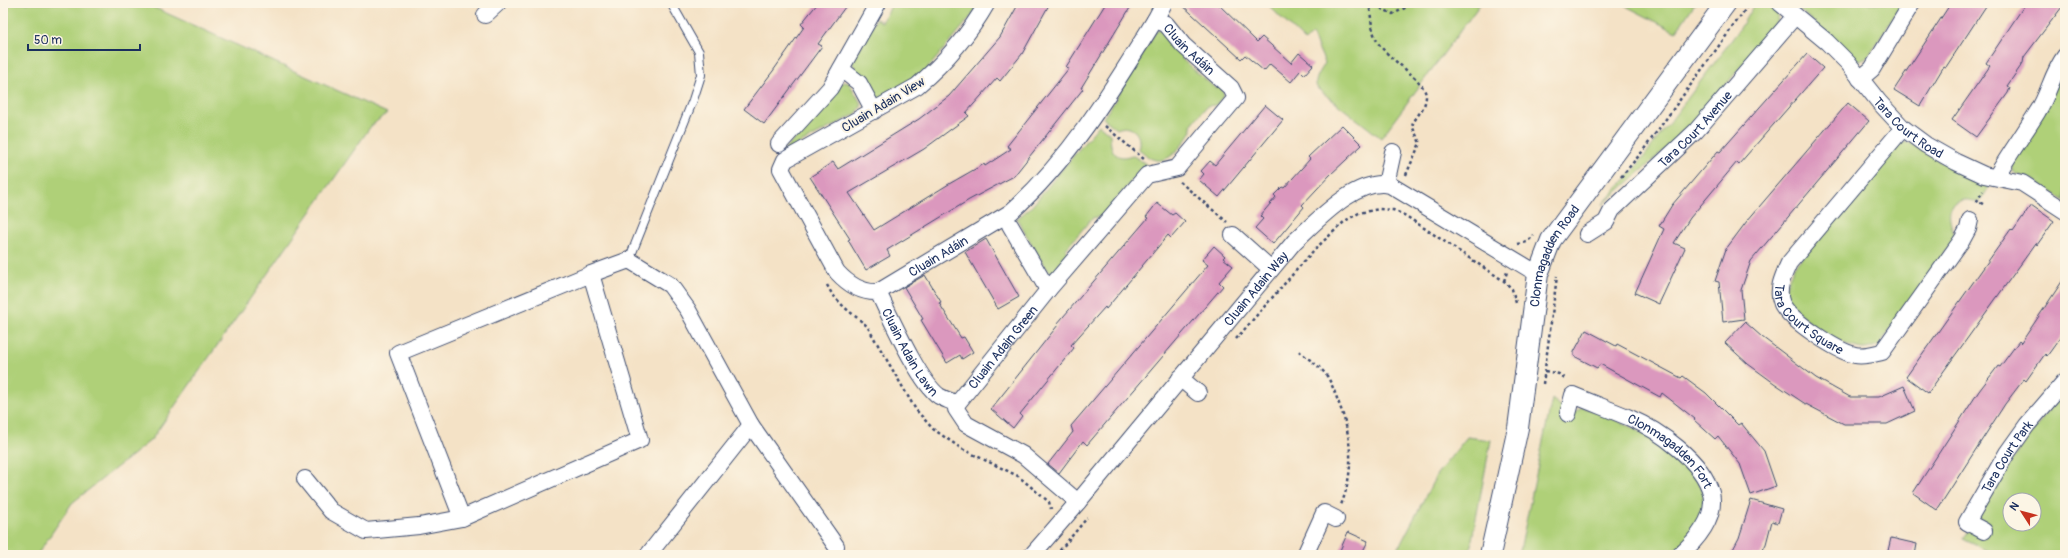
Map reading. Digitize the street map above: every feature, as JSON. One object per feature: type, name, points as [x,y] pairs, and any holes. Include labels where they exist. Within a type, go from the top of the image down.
[{"type":"street","points":[[485,15],[498,3]]},
{"type":"street","points":[[779,144],[830,88],[878,3]]},
{"type":"street","name":"Cluain Adain View","points":[[781,169],[785,160],[917,86],[931,74],[972,27],[987,3]]},
{"type":"street","points":[[1155,20],[1164,3]]},
{"type":"street","name":"Clonmagadden Road","points":[[1490,555],[1518,428],[1538,274],[1551,240],[1566,217],[1676,72],[1726,3]]},
{"type":"street","name":"Tara Court Road","points":[[1780,3],[1827,42],[1848,63],[1903,128],[1926,145],[1956,162],[1984,175],[2022,183],[2065,211]]},
{"type":"street","points":[[1860,79],[1872,69],[1912,3]]},
{"type":"street","name":"Tara Court Avenue","points":[[1587,234],[1606,222],[1612,210],[1696,131],[1795,16]]},
{"type":"street","name":"Cluain Adáin","points":[[878,292],[1011,212],[1048,174],[1093,118],[1155,20],[1166,24],[1183,45],[1231,88],[1236,98],[1177,168],[1147,175],[1048,290]]},
{"type":"street","points":[[1996,177],[2010,151],[2038,110],[2051,78],[2065,56]]},
{"type":"street","points":[[841,69],[859,83],[874,111]]},
{"type":"street","name":"Tara Court Square","points":[[1903,128],[1789,264],[1782,277],[1779,290],[1782,304],[1790,315],[1842,351],[1856,355],[1871,355],[1882,352],[1962,240],[1968,229],[1970,220]]},
{"type":"street","points":[[1393,152],[1386,184],[1396,188],[1538,274]]},
{"type":"street","name":"Cluain Adain Lawn","points":[[781,169],[790,189],[837,272],[847,282],[867,292],[878,292],[905,346],[924,378],[939,396],[956,404],[956,409],[966,424],[1023,455],[1078,502]]},
{"type":"street","name":"Cluain Adain Way","points":[[1032,555],[1078,502],[1294,242],[1330,209],[1364,187],[1386,184]]},
{"type":"street","points":[[1010,225],[1048,290]]},
{"type":"street","points":[[1233,235],[1271,269]]},
{"type":"street","points":[[462,518],[398,353],[590,274],[629,260],[670,285],[688,310],[751,425],[836,552]]},
{"type":"street","points":[[305,479],[331,511],[366,531],[419,526],[462,518],[640,440],[590,274]]},
{"type":"street","name":"Cluain Adain Green","points":[[956,404],[1048,290]]},
{"type":"street","points":[[1180,378],[1198,393]]},
{"type":"street","name":"Tara Court Park","points":[[1984,531],[1967,522],[2007,453],[2027,425],[2065,381]]},
{"type":"street","name":"Clonmagadden Fort","points":[[1568,414],[1573,395],[1631,418],[1662,437],[1694,464],[1705,478],[1711,493],[1711,512],[1704,528],[1691,545],[1679,555]]},
{"type":"street","points":[[648,555],[751,425]]},
{"type":"street","points":[[1305,555],[1324,513],[1336,519]]},
{"type":"lane","points":[[629,260],[694,100],[701,74],[699,52],[670,3]]},
{"type":"path","points":[[1369,3],[1376,40],[1387,54],[1421,84],[1426,94],[1424,108],[1412,126],[1420,143],[1405,177],[1411,181]]},
{"type":"path","points":[[1378,3],[1382,8],[1393,14],[1405,8],[1410,3]]},
{"type":"path","points":[[1617,182],[1642,152],[1750,3]]},
{"type":"path","points":[[1093,118],[1158,172],[1229,224],[1233,235]]},
{"type":"path","points":[[1983,204],[1977,201],[1984,188]]},
{"type":"path","points":[[1231,343],[1314,250],[1345,221],[1368,210],[1388,209],[1400,213],[1504,281],[1514,294],[1516,310]]},
{"type":"path","points":[[1516,245],[1527,242],[1536,232]]},
{"type":"path","points":[[1543,386],[1558,270]]},
{"type":"path","points":[[1300,351],[1327,376],[1348,429],[1351,469],[1346,493],[1336,519]]},
{"type":"path","points":[[1545,371],[1559,374],[1565,378]]},
{"type":"path","points":[[1056,555],[1090,514]]},
{"type":"green space","points":[[3,3],[144,3],[387,113],[371,126],[151,440],[72,503],[37,555],[3,555]]},
{"type":"green space","points":[[893,3],[979,3],[970,18],[923,74],[880,99],[872,95],[852,62],[876,19],[882,22]]},
{"type":"green space","points":[[1266,3],[1481,3],[1381,138],[1318,89],[1316,86],[1317,79],[1325,63],[1312,34],[1305,41]]},
{"type":"green space","points":[[1620,3],[1695,3],[1676,32]]},
{"type":"green space","points":[[1755,3],[1766,3],[1776,7],[1778,15],[1777,21],[1727,83],[1687,128],[1656,158],[1602,205],[1634,170],[1739,30]]},
{"type":"green space","points":[[1792,3],[1902,3],[1868,57],[1859,60],[1854,58]]},
{"type":"green space","points":[[1159,29],[1163,30],[1184,54],[1182,59],[1215,88],[1221,87],[1224,95],[1216,105],[1207,106],[1191,125],[1192,131],[1180,147],[1175,153],[1163,160],[1150,158],[1138,149],[1139,139],[1135,131],[1127,127],[1117,129],[1103,118],[1115,101],[1156,31]]},
{"type":"green space","points":[[2065,67],[2065,201],[2034,180],[2016,174],[2013,170],[2012,163]]},
{"type":"green space","points":[[844,82],[849,83],[862,105],[856,114],[782,153],[836,92],[840,84]]},
{"type":"green space","points":[[1099,125],[1110,134],[1111,145],[1114,153],[1121,157],[1132,155],[1146,164],[1102,216],[1092,218],[1066,249],[1068,253],[1053,272],[1050,272],[1044,265],[1017,219],[1032,206]]},
{"type":"green space","points":[[1905,142],[1940,161],[1991,183],[1981,201],[1963,200],[1956,202],[1952,206],[1950,211],[1950,222],[1955,239],[1879,345],[1864,349],[1843,343],[1817,328],[1805,318],[1788,299],[1786,290],[1787,284],[1794,267],[1898,145]]},
{"type":"green space","points":[[2065,391],[2065,555],[1996,555],[1963,539],[1969,530],[1988,524],[1979,518],[1979,513],[2019,450]]},
{"type":"green space","points":[[1552,399],[1571,415],[1582,407],[1639,431],[1679,458],[1694,474],[1702,491],[1702,515],[1692,533],[1675,550],[1667,555],[1660,556],[1519,555]]},
{"type":"green space","points":[[1467,437],[1491,440],[1469,555],[1395,555],[1437,474]]},
{"type":"building","points":[[818,3],[848,3],[818,44],[822,46],[764,124],[744,109],[804,27],[801,24]]},
{"type":"building","points":[[1019,3],[1050,3],[1022,54],[1000,81],[997,78],[966,113],[969,116],[924,149],[849,193],[874,230],[949,184],[984,164],[985,166],[1011,149],[1007,146],[1069,68],[1066,67],[1106,3],[1133,3],[1081,88],[1083,89],[1014,176],[969,200],[887,250],[890,256],[866,270],[848,240],[850,239],[810,177],[833,162],[838,169],[919,119],[949,96],[1000,37]]},
{"type":"building","points":[[1180,3],[1217,3],[1257,42],[1262,37],[1291,63],[1299,53],[1313,65],[1304,75],[1300,71],[1291,82],[1270,64],[1264,71],[1245,55],[1241,59]]},
{"type":"building","points":[[1951,3],[1988,3],[1946,67],[1944,66],[1920,106],[1894,90]]},
{"type":"building","points":[[2026,3],[2065,3],[2024,57],[2023,63],[2007,86],[2010,88],[2008,93],[1976,137],[1952,120],[1990,66],[1986,63]]},
{"type":"building","points":[[1807,54],[1823,68],[1739,164],[1737,162],[1690,218],[1674,243],[1685,248],[1659,304],[1635,293],[1664,229],[1659,226],[1672,205],[1718,151],[1720,152]]},
{"type":"building","points":[[1848,103],[1869,121],[1751,261],[1741,290],[1744,319],[1723,322],[1719,282],[1715,281],[1726,249],[1747,221]]},
{"type":"building","points":[[1265,105],[1283,120],[1219,197],[1199,180],[1204,174],[1201,171],[1210,161],[1215,165]]},
{"type":"building","points":[[1342,125],[1362,145],[1330,175],[1302,205],[1304,207],[1273,244],[1255,228],[1263,219],[1260,216],[1276,197],[1274,195],[1282,187],[1284,188],[1310,159],[1308,157]]},
{"type":"building","points":[[1157,203],[1172,215],[1175,213],[1185,222],[1171,238],[1168,235],[1106,309],[1105,307],[1071,345],[1074,348],[1020,414],[1022,416],[1013,428],[991,409],[1058,325],[1057,324],[1148,218],[1146,217]]},
{"type":"building","points":[[2031,205],[2054,221],[2037,245],[2036,243],[1928,393],[1906,377],[2011,229],[2013,231]]},
{"type":"building","points":[[986,239],[1019,297],[998,309],[965,252]]},
{"type":"building","points":[[1214,246],[1225,256],[1223,258],[1233,266],[1219,282],[1223,286],[1087,445],[1083,441],[1059,473],[1048,464],[1073,432],[1071,426],[1208,265],[1202,260]]},
{"type":"building","points":[[925,275],[941,302],[939,303],[961,338],[964,337],[973,352],[962,359],[960,355],[947,363],[921,320],[923,319],[904,287]]},
{"type":"building","points":[[2065,277],[2065,331],[2047,356],[2045,354],[2026,381],[2024,379],[2005,404],[1937,510],[1913,493],[1979,391],[1998,366],[2000,367],[2019,341],[2021,343]]},
{"type":"building","points":[[1745,322],[1762,337],[1816,378],[1850,397],[1879,397],[1904,386],[1915,411],[1887,424],[1844,424],[1804,403],[1774,383],[1748,364],[1725,343]]},
{"type":"building","points":[[1586,330],[1616,346],[1617,344],[1681,378],[1683,376],[1706,393],[1738,425],[1741,423],[1764,451],[1776,486],[1751,495],[1740,464],[1718,436],[1715,439],[1694,420],[1695,419],[1662,393],[1660,397],[1600,364],[1597,368],[1574,356],[1574,352]]},
{"type":"building","points":[[1751,500],[1782,509],[1778,523],[1772,521],[1766,544],[1760,555],[1730,555],[1739,538]]},
{"type":"building","points":[[1348,532],[1368,541],[1361,555],[1338,555]]},
{"type":"building","points":[[1891,538],[1917,544],[1915,555],[1887,555]]}]
